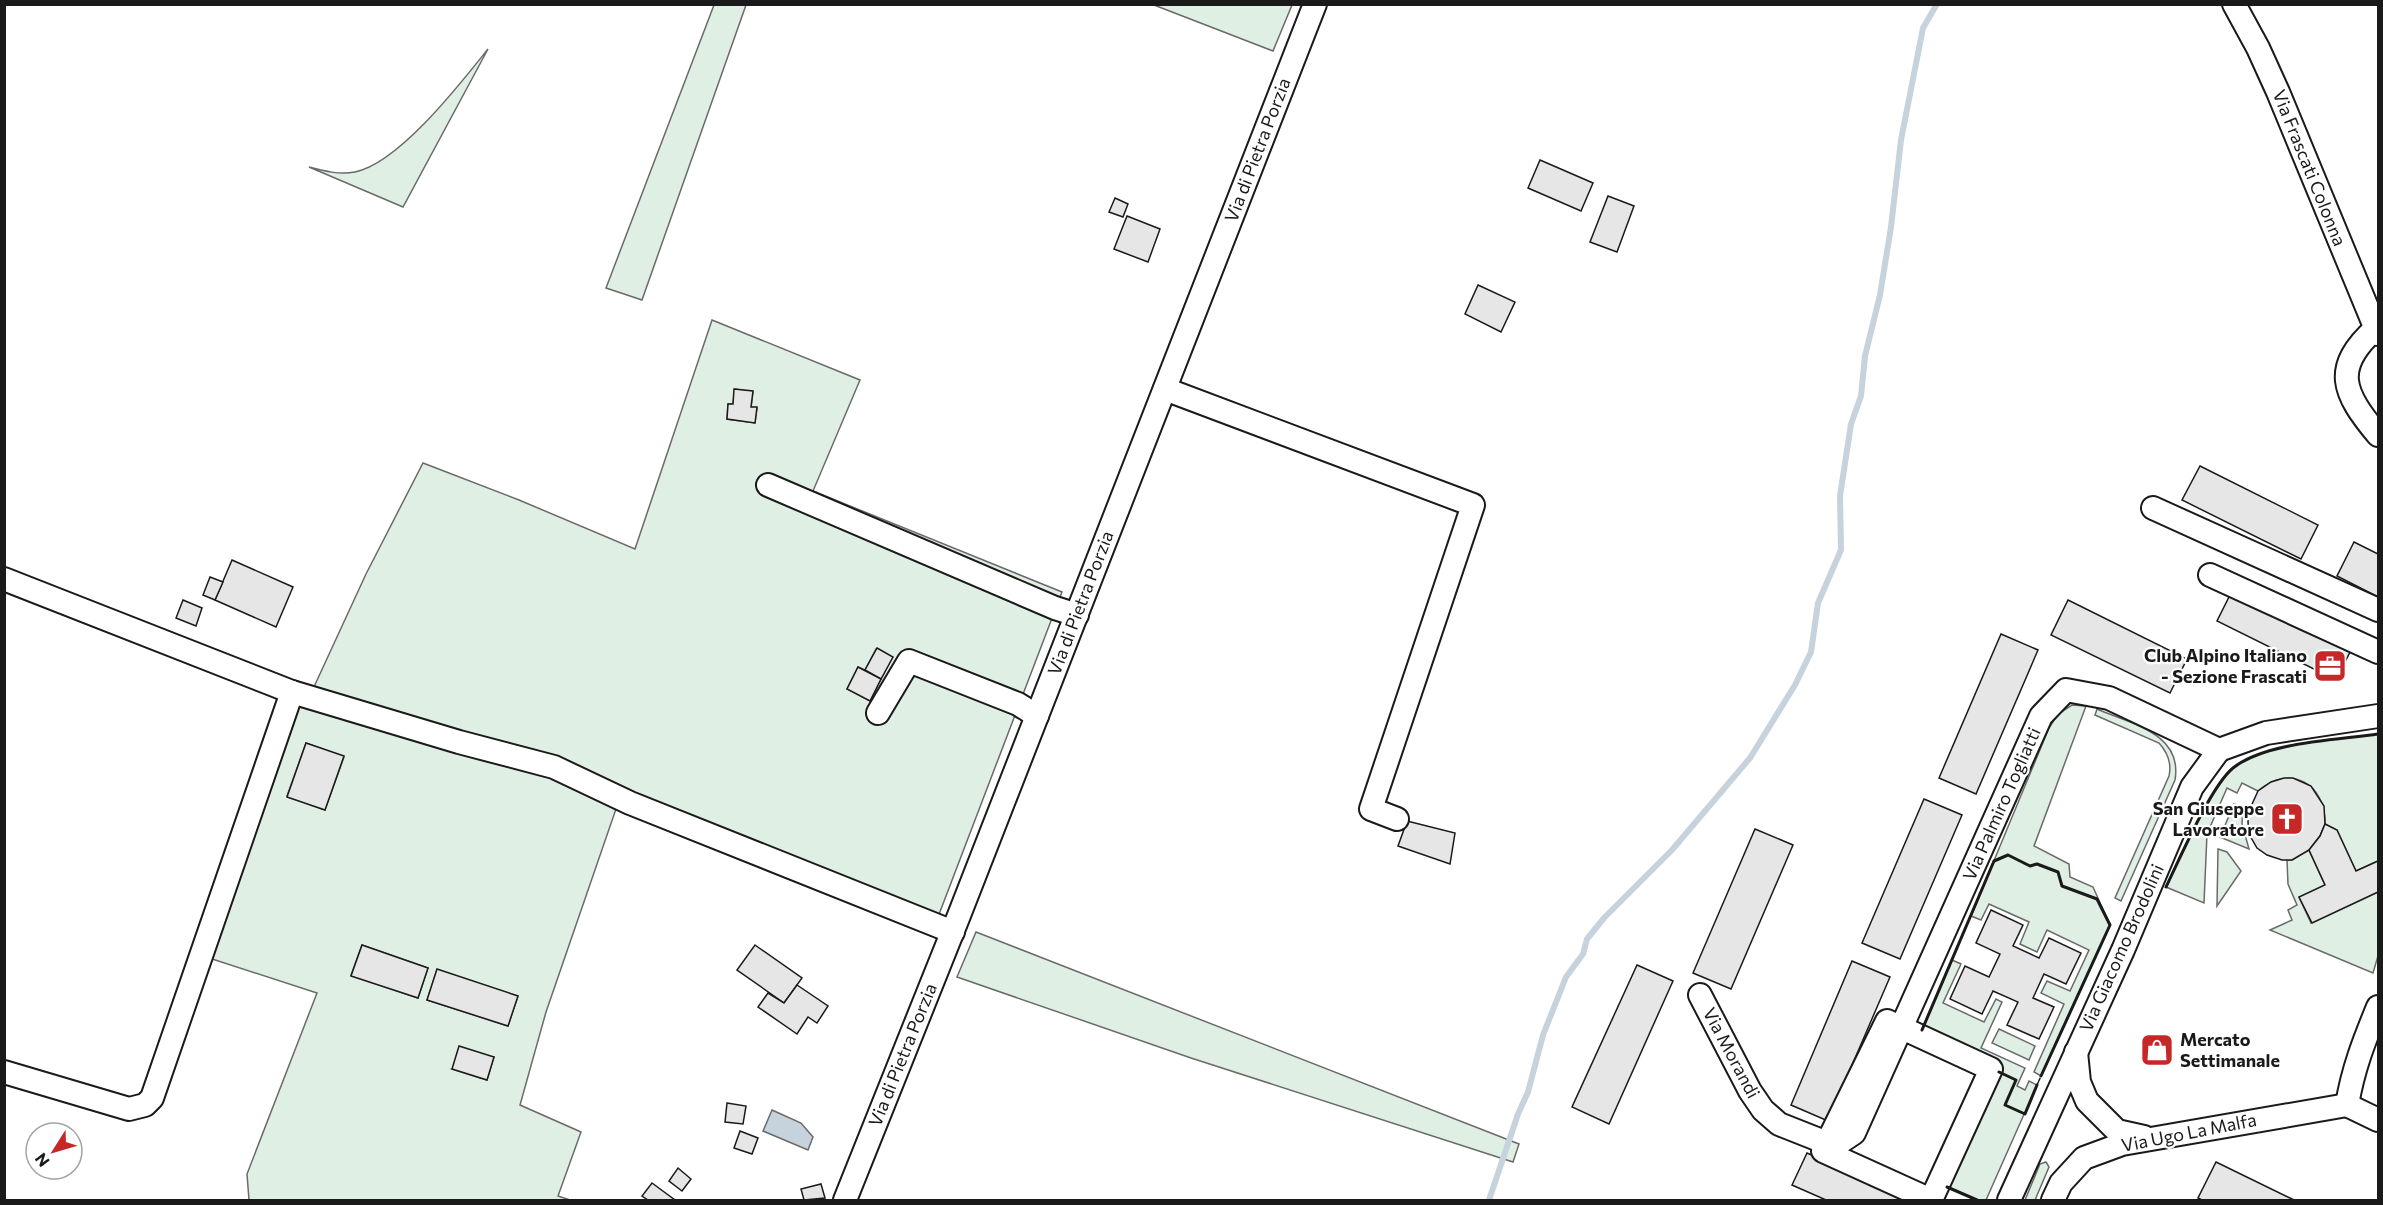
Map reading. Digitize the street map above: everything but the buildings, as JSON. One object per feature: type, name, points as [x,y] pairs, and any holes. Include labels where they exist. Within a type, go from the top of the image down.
[{"type":"street","name":"Via di Pietra Porzia","points":[[845,1200],[956,925],[1315,4]]},
{"type":"street","name":"Via Frascati Colonna","points":[[2234,4],[2278,92],[2377,331]]},
{"type":"street","points":[[2377,331],[2357,346],[2351,356],[2346,376],[2354,400],[2379,435]]},
{"type":"street","points":[[1165,389],[1473,505],[1371,809],[1397,819]]},
{"type":"street","points":[[768,485],[1055,608],[1077,615]]},
{"type":"street","points":[[2153,508],[2379,610]]},
{"type":"street","points":[[2210,575],[2379,652]]},
{"type":"street","points":[[4,579],[292,692],[459,742],[554,767],[630,803],[956,925]]},
{"type":"street","points":[[879,713],[909,661],[1018,704],[1034,724]]},
{"type":"street","name":"Via Palmiro Togliatti","points":[[1903,1028],[2041,716],[2066,690],[2109,698],[2219,750]]},
{"type":"street","points":[[4,1072],[122,1108],[129,1109],[145,1105],[152,1098],[292,692]]},
{"type":"street","points":[[2219,750],[2266,733],[2379,716]]},
{"type":"street","name":"Via Giacomo Brodolini","points":[[2009,1200],[2123,950],[2192,787],[2219,750]]},
{"type":"street","name":"Via Morandi","points":[[1700,995],[1762,1110],[1779,1124],[1827,1143]]},
{"type":"street","points":[[2379,1007],[2352,1074],[2348,1105],[2379,1120]]},
{"type":"street","points":[[1887,1021],[1991,1069],[1931,1200],[1823,1152],[1827,1143],[1887,1021]]},
{"type":"street","name":"Via Giacomo Brodolini","points":[[2076,1051],[2079,1082],[2087,1101],[2117,1131],[2153,1139]]},
{"type":"street","name":"Via Ugo La Malfa","points":[[2053,1200],[2061,1183],[2084,1158],[2122,1144],[2348,1105]]},
{"type":"green space","points":[[714,5],[746,5],[642,300],[606,288]]},
{"type":"green space","points":[[1154,5],[1292,5],[1273,51]]},
{"type":"green space","points":[[488,49],[403,207],[309,167],[349,173],[372,166],[390,154],[428,120]]},
{"type":"green space","points":[[712,320],[860,380],[813,491],[1062,592],[938,917],[313,689],[366,574],[423,463],[519,500],[635,549]],"holes":[[[735,389],[753,392],[751,407],[757,408],[755,423],[727,419],[728,404],[733,404]],[[876,649],[892,657],[870,701],[847,689],[858,667],[865,670]]]},
{"type":"green space","points":[[2072,705],[2086,706],[2034,846],[2069,864],[2070,877],[2093,887],[2110,925],[2041,1076],[2034,1072],[2064,1004],[2041,993],[2047,981],[2070,991],[2089,950],[2047,930],[2037,952],[2020,944],[2029,922],[1989,904],[1981,920],[1971,916],[2049,728],[2058,714]]},
{"type":"green space","points":[[299,706],[554,778],[616,809],[546,1012],[520,1105],[581,1132],[558,1196],[570,1200],[249,1200],[247,1174],[317,993],[206,957],[293,709]],"holes":[[[306,743],[344,757],[325,810],[287,796]],[[362,945],[428,968],[418,998],[351,975]],[[437,970],[518,996],[508,1026],[427,1000]],[[494,1057],[487,1080],[452,1069]]]},
{"type":"green space","points":[[2097,709],[2152,732],[2171,751],[2175,764],[2175,780],[2121,901],[2115,898],[2169,776],[2170,762],[2159,743],[2095,715]]},
{"type":"green space","points":[[2378,734],[2378,861],[2356,871],[2337,830],[2325,824],[2324,810],[2319,798],[2304,782],[2282,779],[2258,791],[2242,783],[2237,793],[2227,788],[2207,834],[2204,903],[2166,887],[2215,790],[2233,768],[2247,759],[2282,747]]},
{"type":"green space","points":[[2234,804],[2243,807],[2242,824],[2249,849],[2220,837]]},
{"type":"green space","points":[[2218,849],[2227,852],[2241,871],[2217,906]]},
{"type":"green space","points":[[2309,850],[2325,885],[2299,897],[2311,923],[2378,892],[2378,956],[2373,973],[2270,930],[2292,920],[2288,910],[2297,905],[2288,884],[2287,860],[2292,860]]},
{"type":"green space","points":[[976,932],[1519,1144],[1513,1162],[1191,1058],[957,977]]},
{"type":"green space","points":[[1952,960],[1961,964],[1943,1003],[1984,1022],[1996,999],[2002,1002],[1981,1048],[2025,1068],[2017,1086],[2025,1090],[2029,1081],[2037,1085],[1986,1200],[1977,1200],[1940,1184],[1991,1069],[1919,1036]]},
{"type":"green space","points":[[1999,1029],[2035,1046],[2029,1060],[1992,1043]]},
{"type":"green space","points":[[2046,1162],[2049,1167],[2035,1200],[2025,1200],[2040,1164]]},
{"type":"shaded area","points":[[772,1110],[801,1123],[813,1137],[808,1150],[763,1131]]},
{"type":"waterway","points":[[1489,1200],[1518,1114],[1528,1092],[1543,1035],[1566,977],[1583,954],[1587,939],[1604,918],[1672,850],[1750,758],[1795,685],[1811,652],[1818,603],[1841,550],[1840,496],[1851,424],[1861,396],[1865,356],[1880,295],[1901,140],[1923,28],[1937,4]]},
{"type":"fence","points":[[2037,1085],[2041,1076]]},
{"type":"wall","points":[[2166,887],[2215,790],[2233,768],[2247,759],[2282,747],[2378,734]]},
{"type":"wall","points":[[1922,1030],[1994,861],[2008,855],[2030,866],[2037,864],[2058,872],[2062,886],[2097,899],[2110,925],[2041,1076]]},
{"type":"wall","points":[[1999,1072],[2016,1080],[2005,1105],[2025,1114],[2037,1085]]},
{"type":"wall","points":[[1947,1187],[1977,1200]]},
{"type":"place","name":"Club Alpino Italiano - Sezione Frascati","points":[[2330,666]]},
{"type":"place","name":"San Giuseppe Lavoratore","points":[[2287,819]]},
{"type":"place","name":"Mercato Settimanale","points":[[2157,1050]]}]
